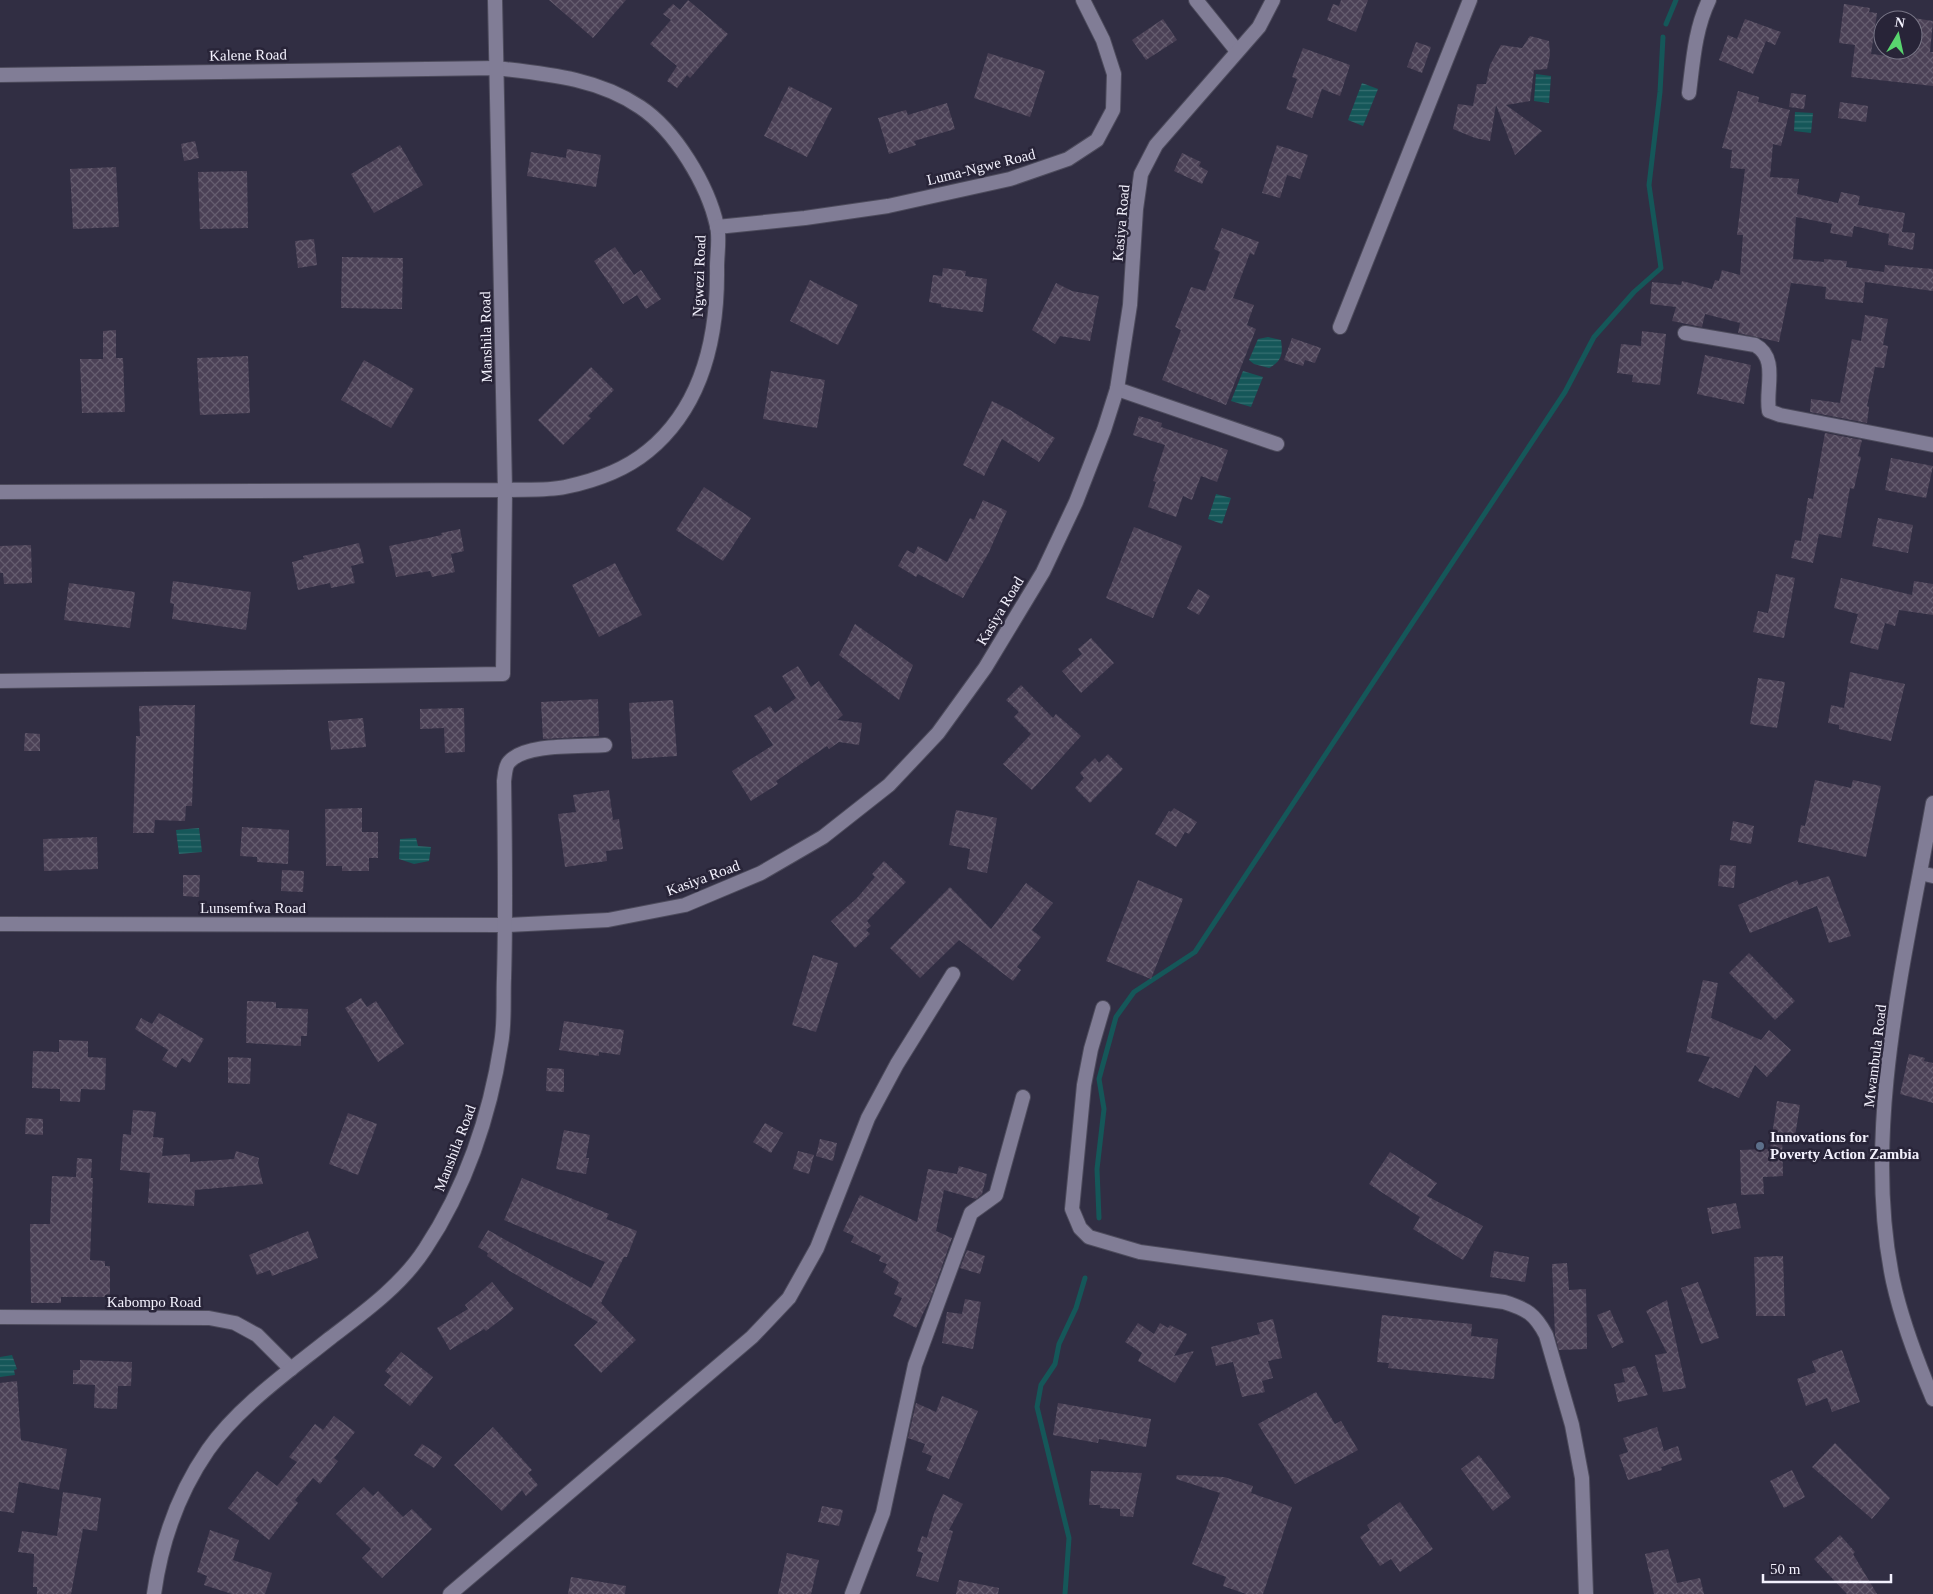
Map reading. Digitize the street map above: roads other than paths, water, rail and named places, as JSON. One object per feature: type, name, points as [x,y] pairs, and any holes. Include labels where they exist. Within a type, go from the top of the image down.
[{"type":"street","name":"Manshila Road","points":[[0,681],[503,674],[505,490],[495,0]]},
{"type":"street","name":"Luma-Ngwe Road","points":[[717,226],[806,218],[888,206],[1010,180],[1068,160],[1097,140],[1113,110],[1114,74],[1103,40],[1083,0]]},
{"type":"street","points":[[1196,0],[1237,51]]},
{"type":"street","name":"Kasiya Road","points":[[506,925],[608,920],[685,905],[761,873],[823,837],[889,785],[938,733],[985,668],[1043,572],[1076,502],[1104,430],[1116,389],[1130,305],[1136,209],[1142,174],[1156,145],[1259,27],[1273,0]]},
{"type":"street","points":[[1340,326],[1470,0]]},
{"type":"street","points":[[1689,93],[1695,44],[1703,13],[1709,0]]},
{"type":"street","name":"Kalene Road","points":[[0,75],[496,68]]},
{"type":"street","name":"Ngwezi Road","points":[[0,492],[505,490],[564,487],[612,473],[647,451],[677,421],[700,383],[712,343],[718,293],[717,226],[693,168],[672,137],[641,108],[601,86],[559,75],[496,68]]},
{"type":"street","points":[[1685,333],[1755,345],[1764,350],[1769,359],[1769,411],[1780,416],[1933,445]]},
{"type":"street","points":[[1116,389],[1276,444]]},
{"type":"street","name":"Manshila Road","points":[[154,1594],[167,1533],[186,1489],[209,1449],[238,1416],[291,1369],[380,1300],[424,1251],[459,1188],[487,1114],[502,1042],[506,925],[504,781],[507,764],[519,753],[538,749],[605,745]]},
{"type":"street","name":"Mwambula Road","points":[[1933,803],[1927,874],[1901,976],[1886,1084],[1882,1159],[1885,1216],[1893,1281],[1910,1344],[1933,1399]]},
{"type":"street","name":"Lunsemfwa Road","points":[[0,924],[506,925]]},
{"type":"street","points":[[450,1594],[752,1337],[789,1298],[818,1248],[868,1118],[897,1064],[953,974]]},
{"type":"street","points":[[1103,1008],[1091,1049],[1084,1085],[1075,1165],[1072,1209],[1080,1228],[1089,1237],[1140,1252],[1504,1302],[1522,1308],[1538,1319],[1546,1335],[1576,1442],[1582,1478],[1586,1594]]},
{"type":"street","points":[[852,1594],[883,1513],[915,1365],[971,1213],[996,1195],[1023,1097]]},
{"type":"street","name":"Kabompo Road","points":[[0,1317],[208,1318],[235,1323],[257,1335],[291,1369]]},
{"type":"waterway","points":[[1666,24],[1676,0]]},
{"type":"waterway","points":[[1099,1218],[1097,1169],[1104,1109],[1099,1079],[1116,1017],[1134,992],[1195,952],[1565,392],[1594,337],[1634,292],[1661,268],[1649,185],[1660,92],[1663,37]]},
{"type":"waterway","points":[[1065,1594],[1069,1538],[1037,1407],[1041,1385],[1055,1364],[1059,1344],[1076,1308],[1085,1278]]},
{"type":"place","name":"Innovations for Poverty Action Zambia","points":[[1760,1146]]}]
